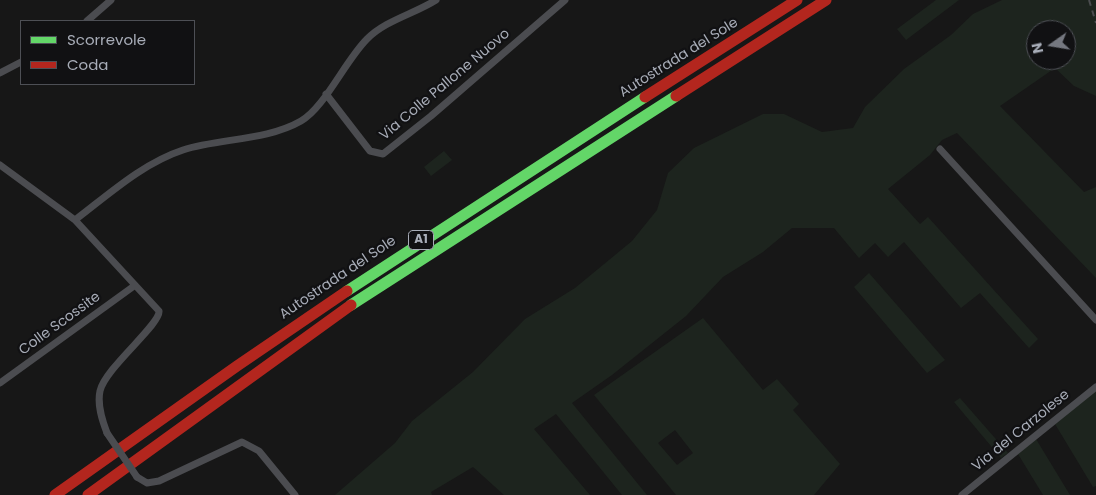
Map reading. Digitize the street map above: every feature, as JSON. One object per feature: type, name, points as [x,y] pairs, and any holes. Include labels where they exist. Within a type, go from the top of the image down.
[{"type":"highway","name":"Autostrada del Sole","points":[[55,495],[163,416],[294,325],[474,206],[797,0]]},
{"type":"highway","name":"A1","points":[[88,495],[347,307],[826,0]]},
{"type":"street","points":[[88,20],[111,0]]},
{"type":"street","points":[[75,220],[140,172],[168,156],[209,142],[279,130],[304,119],[326,94],[344,66],[372,34],[383,26],[436,0]]},
{"type":"street","name":"Via Colle Pallone Nuovo","points":[[326,94],[370,151],[383,154],[431,116],[565,0]]},
{"type":"street","points":[[0,73],[20,63]]},
{"type":"street","points":[[940,150],[1096,320]]},
{"type":"street","points":[[0,165],[75,220],[157,309],[159,316],[128,350],[101,386],[100,408],[107,432],[137,477],[147,483],[159,481],[238,443],[248,443],[259,451],[294,495]]},
{"type":"street","name":"Colle Scossite","points":[[0,383],[134,286]]},
{"type":"street","name":"Via del Carzolese","points":[[962,495],[1096,387]]},
{"type":"shaded area","points":[[936,0],[959,0],[906,40],[897,29]]},
{"type":"shaded area","points":[[1002,0],[1096,0],[1096,96],[1074,86],[1057,70],[1076,70],[1076,20],[1026,20],[1026,70],[1052,70],[1000,106],[1084,192],[1096,187],[1096,278],[957,133],[942,140],[930,155],[888,189],[920,224],[928,217],[1038,339],[1029,348],[980,293],[961,308],[904,242],[888,257],[875,243],[859,258],[834,228],[792,228],[763,252],[723,277],[686,316],[612,375],[572,403],[647,495],[622,495],[556,414],[534,429],[590,495],[504,495],[473,467],[431,492],[432,495],[335,495],[395,443],[412,421],[473,372],[525,319],[575,288],[632,241],[657,210],[668,173],[694,148],[763,114],[784,114],[822,132],[853,128],[865,107],[904,69],[951,35],[973,14]]},
{"type":"shaded area","points":[[444,151],[452,160],[431,176],[424,167]]},
{"type":"shaded area","points":[[869,273],[945,360],[927,373],[854,287]]},
{"type":"shaded area","points":[[703,318],[763,390],[777,379],[799,404],[793,410],[840,464],[814,495],[676,495],[594,395]],"holes":[[[675,430],[693,453],[677,465],[658,443]]]},
{"type":"shaded area","points":[[1096,390],[1096,486],[1093,487],[1055,424]]},
{"type":"shaded area","points":[[960,398],[1008,453],[1001,458],[954,402]]},
{"type":"shaded area","points":[[1036,439],[1070,495],[1043,495],[1018,454]]},
{"type":"railway","points":[[1089,0],[1096,23]]},
{"type":"traffic: fast","points":[[351,305],[676,96]]},
{"type":"traffic: fast","points":[[347,291],[645,97]]},
{"type":"traffic: jam","points":[[645,97],[797,0]]},
{"type":"traffic: jam","points":[[676,96],[826,0]]},
{"type":"traffic: jam","points":[[55,495],[237,366],[347,291]]},
{"type":"traffic: jam","points":[[88,495],[351,305]]}]
